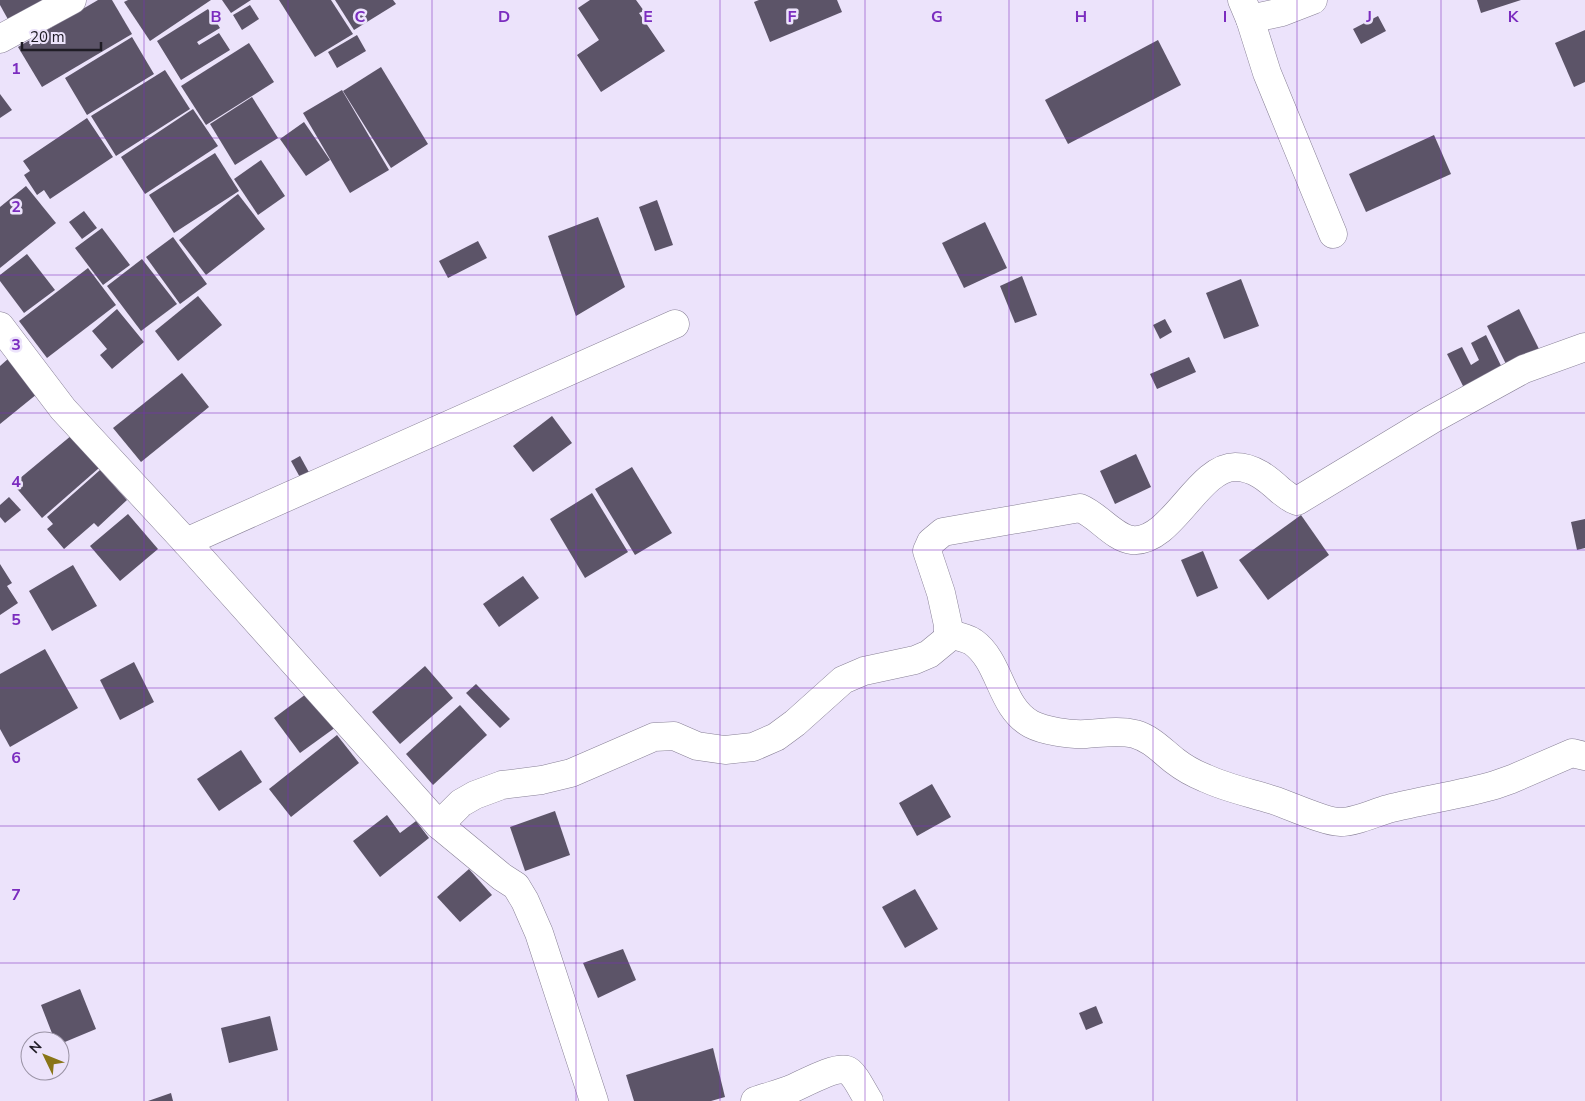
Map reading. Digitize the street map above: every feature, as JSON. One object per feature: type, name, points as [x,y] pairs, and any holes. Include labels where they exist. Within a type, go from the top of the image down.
[{"type":"street","points":[[0,39],[72,0]]},
{"type":"street","points":[[1313,0],[1282,12],[1246,9],[1267,73],[1333,234]]},
{"type":"street","points":[[186,542],[675,324]]},
{"type":"street","points":[[0,326],[63,409],[186,542],[439,825],[502,877],[516,886],[539,933],[594,1101]]},
{"type":"street","points":[[439,825],[461,803],[476,795],[502,785],[542,780],[571,773],[654,737],[674,736],[697,746],[725,750],[753,747],[776,737],[795,723],[843,680],[864,671],[915,660],[929,654],[943,644],[948,634],[947,616],[927,550],[931,542],[943,532],[1080,508],[1091,513],[1121,536],[1133,540],[1143,538],[1156,533],[1167,524],[1212,477],[1225,468],[1232,467],[1250,469],[1264,476],[1291,499],[1297,501],[1431,420],[1524,369],[1585,347]]},
{"type":"street","points":[[948,634],[972,642],[988,657],[1014,707],[1023,718],[1032,724],[1043,729],[1072,734],[1113,732],[1133,734],[1153,742],[1174,760],[1206,779],[1336,822],[1348,821],[1389,809],[1495,785],[1572,753],[1585,756]]},
{"type":"street","points":[[755,1101],[789,1090],[841,1069],[852,1073],[869,1101]]},
{"type":"building","points":[[0,0],[50,0],[10,23],[0,5]]},
{"type":"building","points":[[98,0],[112,0],[132,34],[42,87],[18,47]]},
{"type":"building","points":[[128,0],[211,0],[150,41],[124,2]]},
{"type":"building","points":[[222,0],[251,0],[231,13]]},
{"type":"building","points":[[279,0],[331,0],[353,34],[315,57]]},
{"type":"building","points":[[335,0],[393,0],[396,4],[354,30]]},
{"type":"building","points":[[590,0],[636,0],[644,11],[639,13],[665,51],[601,92],[577,55],[599,40],[578,8]]},
{"type":"building","points":[[759,0],[837,0],[842,12],[770,42],[754,2]]},
{"type":"building","points":[[1477,0],[1521,0],[1481,13]]},
{"type":"building","points":[[250,5],[259,19],[242,30],[233,15]]},
{"type":"building","points":[[208,9],[220,28],[197,42],[199,45],[219,33],[230,50],[181,80],[157,41]]},
{"type":"building","points":[[1378,16],[1386,31],[1361,44],[1353,29]]},
{"type":"building","points":[[1585,30],[1585,82],[1574,87],[1555,43]]},
{"type":"building","points":[[357,35],[366,51],[337,68],[328,52]]},
{"type":"building","points":[[132,37],[154,74],[87,115],[65,78]]},
{"type":"building","points":[[1158,40],[1181,85],[1068,144],[1045,100]]},
{"type":"building","points":[[249,43],[274,82],[206,125],[181,86]]},
{"type":"building","points":[[381,67],[428,144],[391,168],[343,91]]},
{"type":"building","points":[[165,70],[190,109],[116,156],[91,116]]},
{"type":"building","points":[[342,90],[389,170],[350,193],[303,113]]},
{"type":"building","points":[[0,94],[12,110],[0,118]]},
{"type":"building","points":[[252,97],[278,138],[235,165],[210,124]]},
{"type":"building","points":[[193,109],[218,146],[145,194],[121,157]]},
{"type":"building","points":[[87,118],[113,157],[50,199],[44,190],[37,195],[24,175],[30,171],[23,161]]},
{"type":"building","points":[[304,122],[330,160],[306,176],[280,139]]},
{"type":"building","points":[[1434,135],[1451,174],[1366,212],[1349,174]]},
{"type":"building","points":[[215,153],[239,191],[174,233],[149,195]]},
{"type":"building","points":[[261,160],[285,196],[258,215],[234,179]]},
{"type":"building","points":[[26,186],[56,223],[0,268],[0,207]]},
{"type":"building","points":[[238,194],[265,229],[206,275],[179,240]]},
{"type":"building","points":[[657,200],[673,245],[655,251],[639,207]]},
{"type":"building","points":[[84,211],[97,228],[82,239],[69,222]]},
{"type":"building","points":[[598,217],[625,287],[576,316],[548,236]]},
{"type":"building","points":[[985,222],[1007,268],[964,288],[942,243]]},
{"type":"building","points":[[102,228],[130,265],[103,285],[75,248]]},
{"type":"building","points":[[173,237],[207,284],[180,304],[146,257]]},
{"type":"building","points":[[478,241],[487,258],[448,278],[439,261]]},
{"type":"building","points":[[27,254],[55,290],[24,313],[0,281],[0,275]]},
{"type":"building","points":[[142,259],[177,304],[141,331],[107,286]]},
{"type":"building","points":[[88,268],[116,305],[47,358],[19,321]]},
{"type":"building","points":[[1022,276],[1037,315],[1015,323],[1000,286]]},
{"type":"building","points":[[1241,279],[1259,326],[1224,339],[1206,293]]},
{"type":"building","points":[[198,296],[222,325],[178,361],[155,331]]},
{"type":"building","points":[[117,309],[144,342],[112,369],[100,355],[107,349],[92,331]]},
{"type":"building","points":[[1519,309],[1539,349],[1507,366],[1487,326]]},
{"type":"building","points":[[1165,319],[1172,332],[1160,339],[1153,325]]},
{"type":"building","points":[[1486,335],[1507,378],[1469,398],[1447,354],[1462,347],[1471,365],[1479,360],[1471,343]]},
{"type":"building","points":[[1189,357],[1196,372],[1157,389],[1150,374]]},
{"type":"building","points":[[9,358],[37,394],[0,424],[0,366]]},
{"type":"building","points":[[182,373],[209,407],[141,462],[113,428]]},
{"type":"building","points":[[552,416],[572,443],[533,472],[513,446]]},
{"type":"building","points":[[72,435],[99,468],[42,518],[13,484]]},
{"type":"building","points":[[1136,454],[1151,487],[1115,504],[1100,471]]},
{"type":"building","points":[[300,456],[311,476],[302,481],[291,461]]},
{"type":"building","points":[[632,467],[672,533],[635,555],[595,489]]},
{"type":"building","points":[[100,470],[127,500],[98,527],[94,523],[64,549],[47,529],[53,524],[47,517]]},
{"type":"building","points":[[592,493],[628,552],[585,578],[550,519]]},
{"type":"building","points":[[9,497],[21,510],[5,523],[0,517],[0,505]]},
{"type":"building","points":[[128,514],[158,549],[120,581],[90,546]]},
{"type":"building","points":[[1301,515],[1329,555],[1268,600],[1239,560]]},
{"type":"building","points":[[1585,519],[1585,548],[1577,550],[1571,522]]},
{"type":"building","points":[[1203,551],[1218,588],[1197,597],[1181,560]]},
{"type":"building","points":[[0,564],[12,583],[7,586],[18,603],[0,615]]},
{"type":"building","points":[[73,565],[97,606],[52,631],[29,591]]},
{"type":"building","points":[[523,576],[539,598],[499,627],[483,604]]},
{"type":"building","points":[[45,649],[78,708],[10,747],[0,729],[0,674]]},
{"type":"building","points":[[134,662],[154,702],[120,720],[100,680]]},
{"type":"building","points":[[425,666],[453,698],[400,744],[372,712]]},
{"type":"building","points":[[476,684],[510,719],[500,728],[466,693]]},
{"type":"building","points":[[310,691],[336,727],[300,753],[274,718]]},
{"type":"building","points":[[460,705],[487,735],[433,785],[406,754]]},
{"type":"building","points":[[337,735],[359,763],[291,817],[269,789]]},
{"type":"building","points":[[241,750],[262,782],[219,811],[197,779]]},
{"type":"building","points":[[932,784],[951,817],[917,836],[899,803]]},
{"type":"building","points":[[555,811],[570,855],[525,871],[510,827]]},
{"type":"building","points":[[387,815],[400,833],[416,821],[429,838],[380,877],[353,841]]},
{"type":"building","points":[[469,869],[492,895],[460,922],[437,897]]},
{"type":"building","points":[[915,889],[938,929],[905,948],[882,907]]},
{"type":"building","points":[[623,949],[636,980],[598,998],[583,963]]},
{"type":"building","points":[[80,989],[96,1029],[70,1040],[70,1031],[51,1031],[41,1005]]},
{"type":"building","points":[[1096,1006],[1103,1023],[1086,1030],[1079,1013]]},
{"type":"building","points":[[270,1016],[278,1050],[229,1063],[221,1028]]},
{"type":"building","points":[[713,1048],[725,1097],[711,1101],[634,1101],[626,1075]]},
{"type":"building","points":[[171,1093],[173,1101],[148,1101]]}]
